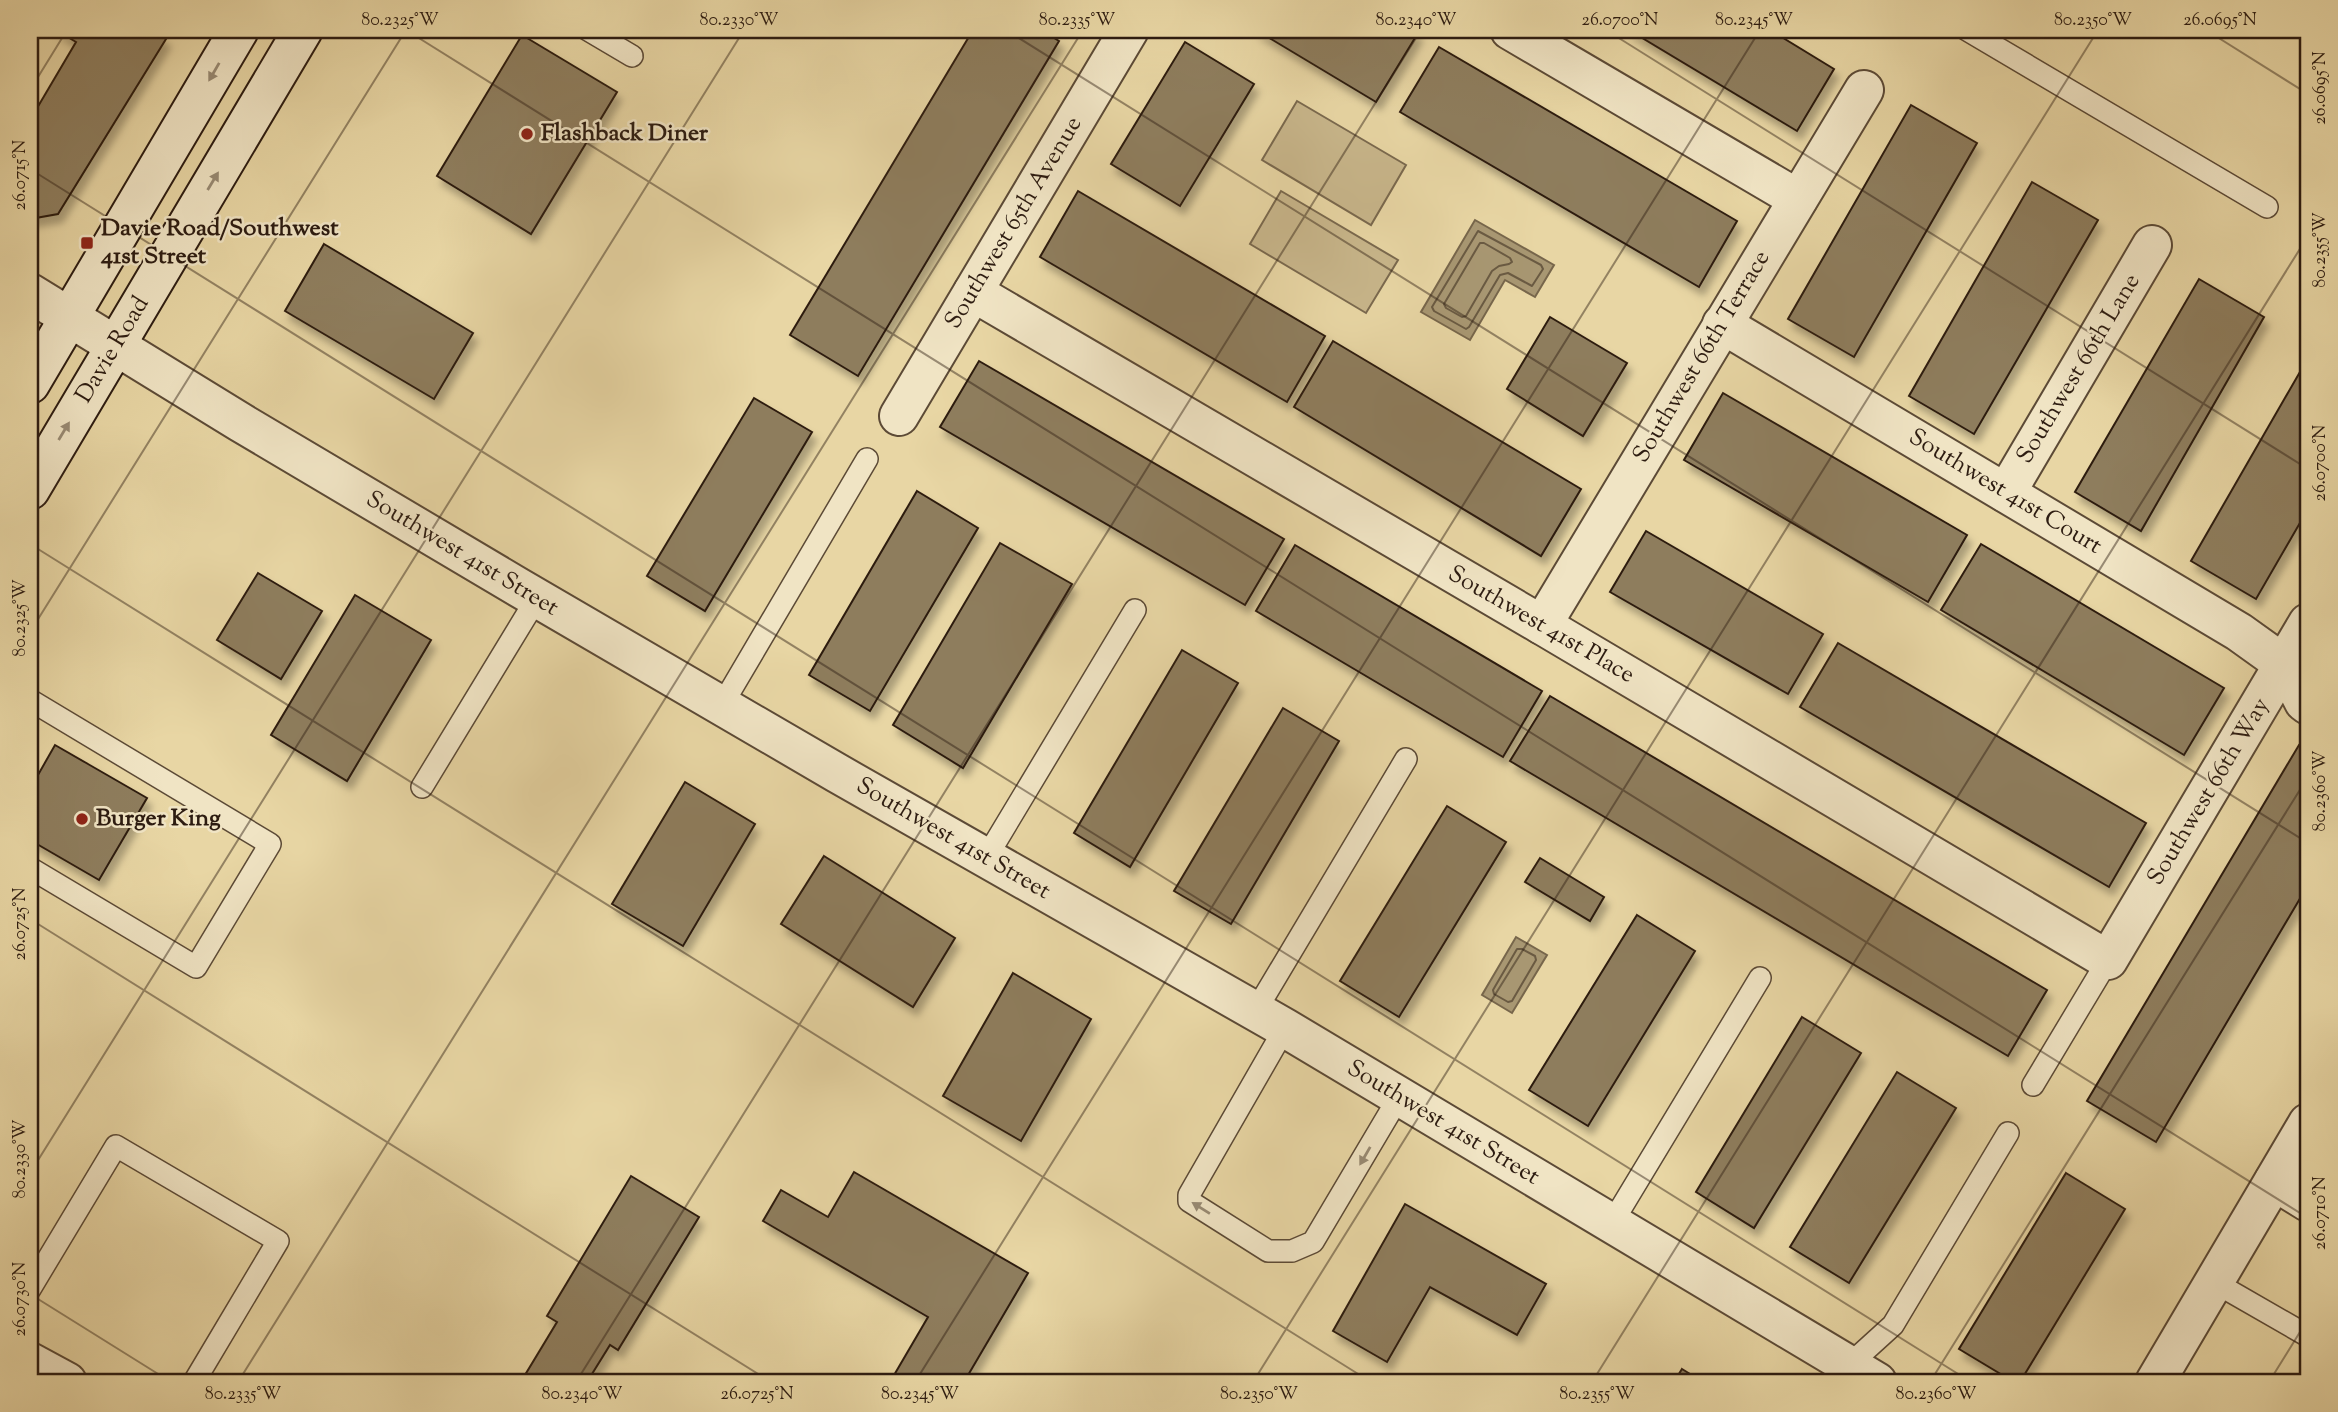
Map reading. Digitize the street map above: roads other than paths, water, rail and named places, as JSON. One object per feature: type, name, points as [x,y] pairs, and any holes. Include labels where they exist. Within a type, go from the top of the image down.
[{"type":"street","points":[[30,384],[239,30]]},
{"type":"street","name":"Davie Road","points":[[30,490],[303,30]]},
{"type":"street","name":"Southwest 65th Avenue","points":[[899,416],[1129,30]]},
{"type":"street","points":[[1510,30],[1798,199]]},
{"type":"street","name":"Southwest 66th Terrace","points":[[1542,625],[1864,90]]},
{"type":"street","name":"Southwest 66th Lane","points":[[2006,493],[2152,245]]},
{"type":"street","name":"Southwest 41st Place","points":[[973,292],[2108,960]]},
{"type":"street","name":"Southwest 41st Street","points":[[30,293],[240,422],[537,598],[1270,1020],[1612,1223],[1855,1377]]},
{"type":"street","name":"Southwest 41st Court","points":[[1722,324],[2297,669],[2304,702],[2308,705]]},
{"type":"street","name":"Southwest 66th Way","points":[[2108,960],[2297,669],[2308,623]]},
{"type":"street","points":[[2155,1382],[2308,1123]]},
{"type":"street","points":[[2274,1181],[2308,1202]]},
{"type":"street","points":[[30,1362],[67,1382]]},
{"type":"lane","points":[[588,30],[632,56]]},
{"type":"lane","points":[[1967,30],[2267,208]]},
{"type":"lane","points":[[722,705],[867,460]]},
{"type":"lane","points":[[422,786],[537,598]]},
{"type":"lane","points":[[986,858],[1135,610]]},
{"type":"lane","points":[[30,700],[270,844],[196,967],[30,867]]},
{"type":"lane","points":[[1399,1097],[1313,1242],[1292,1251],[1268,1251],[1189,1201],[1189,1195],[1270,1020],[1406,760]]},
{"type":"lane","points":[[2033,1085],[2108,960]]},
{"type":"lane","points":[[1612,1223],[1760,978]]},
{"type":"lane","points":[[1855,1377],[1893,1325],[2008,1133]]},
{"type":"lane","points":[[30,1289],[116,1146],[278,1241],[194,1382]]},
{"type":"lane","points":[[2214,1282],[2308,1336]]},
{"type":"water","points":[[1475,220],[1554,265],[1535,297],[1505,280],[1470,340],[1421,312]]},
{"type":"water","points":[[1516,937],[1547,955],[1512,1013],[1482,995]]},
{"type":"place","name":"Flashback Diner","points":[[527,134]]},
{"type":"place","name":"Davie Road/Southwest 41st Street","points":[[87,243]]},
{"type":"place","name":"Burger King","points":[[82,819]]}]
